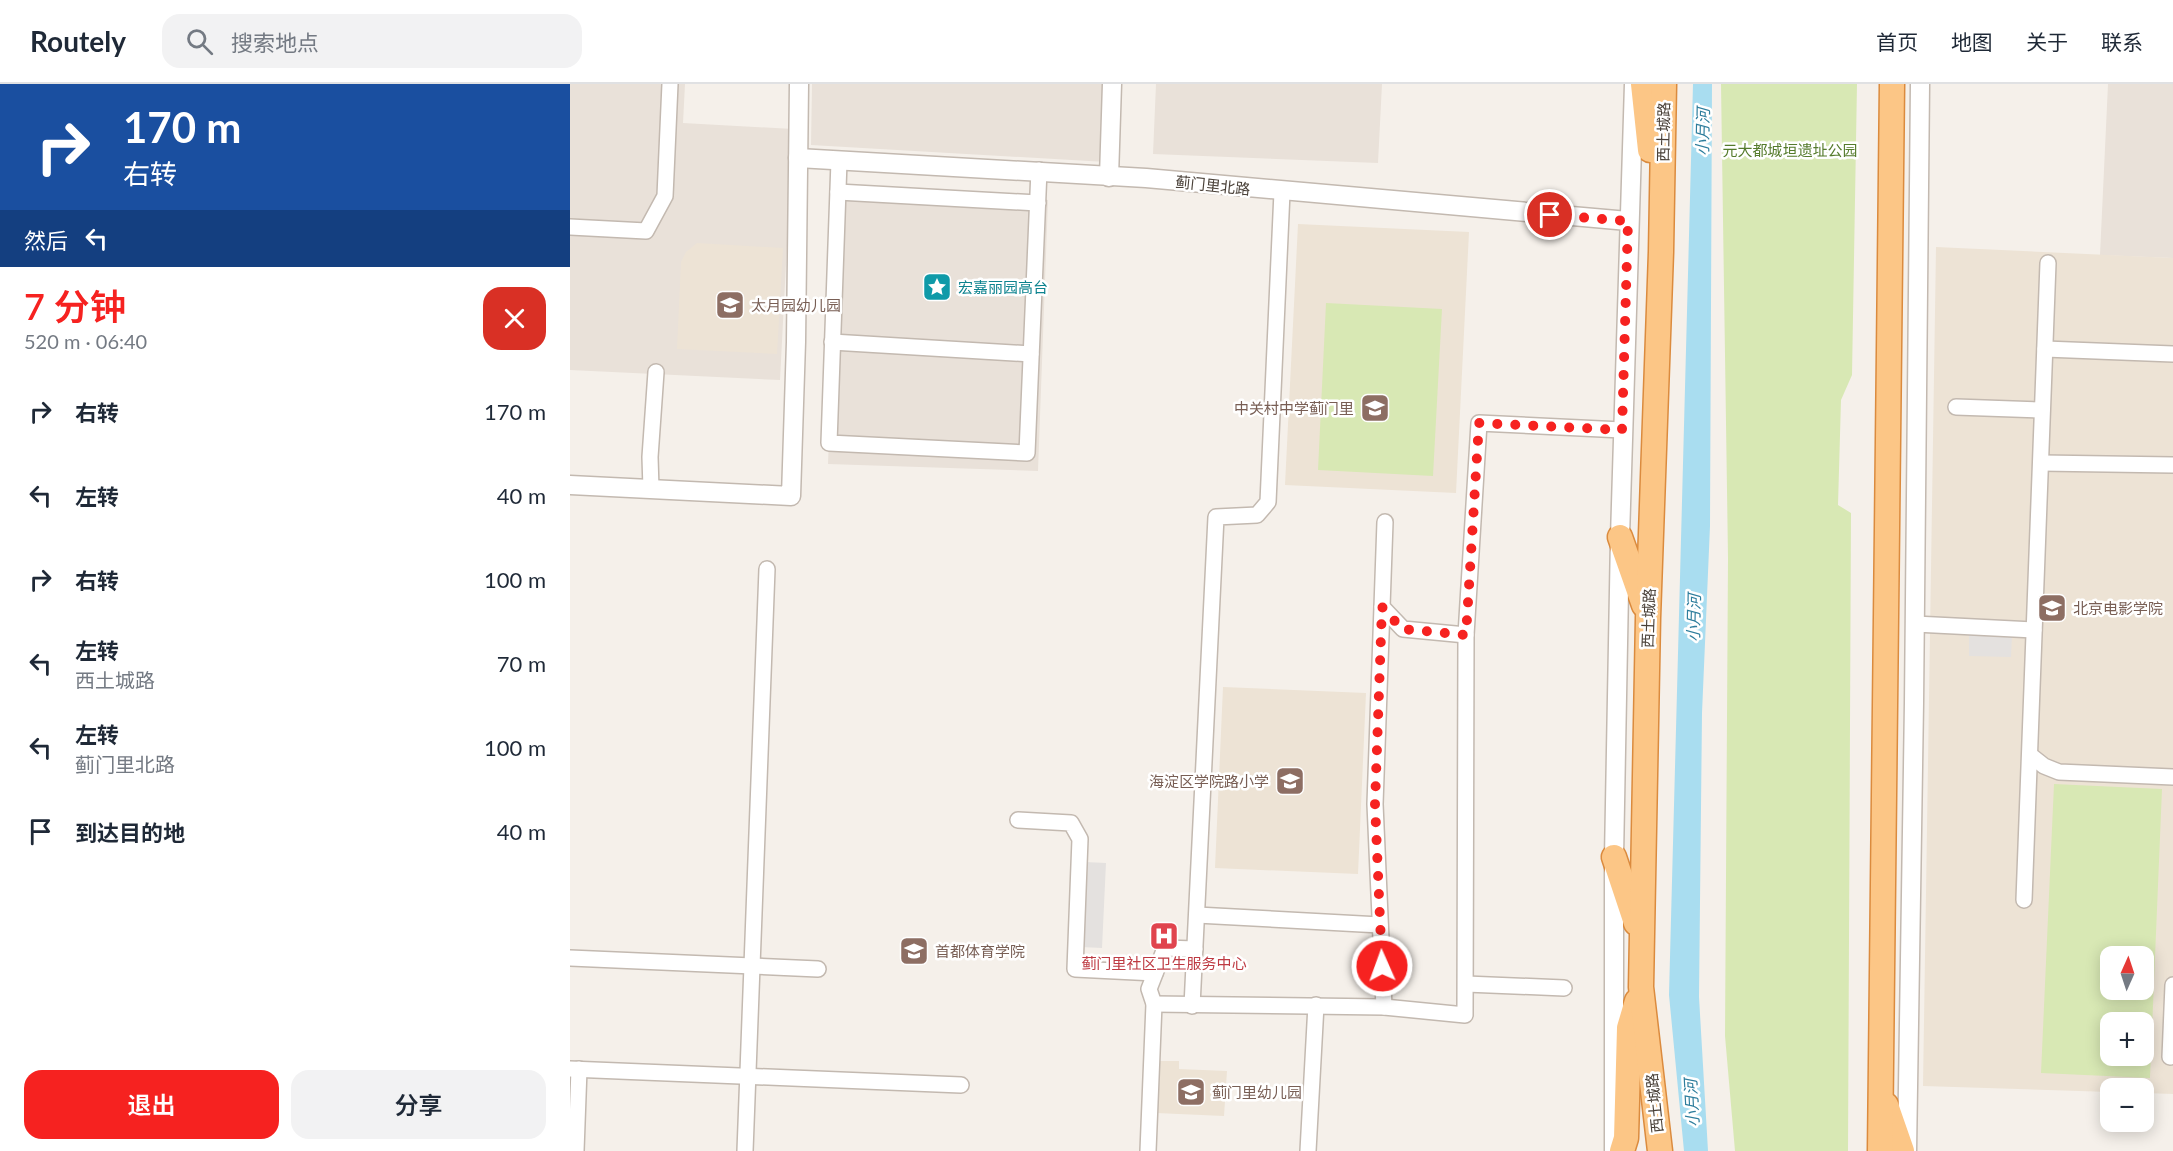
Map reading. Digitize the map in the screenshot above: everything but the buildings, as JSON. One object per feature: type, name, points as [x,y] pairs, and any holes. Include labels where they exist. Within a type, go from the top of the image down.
[{"type":"highway","points":[[1643,84],[1661,252]]},
{"type":"highway","name":"西土城路","points":[[1660,1151],[1641,987],[1641,937],[1664,84]]},
{"type":"highway","points":[[1880,1151],[1892,84]]},
{"type":"highway","points":[[1620,537],[1648,618]]},
{"type":"highway","points":[[1614,857],[1641,937]]},
{"type":"highway","points":[[1622,1151],[1626,1138],[1629,1028],[1641,987]]},
{"type":"highway","points":[[1881,1089],[1904,1151]]},
{"type":"street","points":[[570,227],[646,231],[665,196],[670,84]]},
{"type":"street","points":[[570,485],[791,496],[796,342],[799,84]]},
{"type":"street","points":[[1109,177],[1112,84]]},
{"type":"street","name":"西土城路","points":[[1614,1151],[1614,857],[1622,430],[1634,84]]},
{"type":"street","points":[[1904,1151],[1915,624],[1920,84]]},
{"type":"street","name":"蓟门里北路","points":[[798,158],[1146,178],[1282,192],[1628,221]]},
{"type":"street","points":[[839,161],[829,443],[1027,453],[1039,170]]},
{"type":"street","points":[[838,192],[1038,203]]},
{"type":"street","points":[[1192,1006],[1216,517],[1257,515],[1268,502],[1282,192]]},
{"type":"street","points":[[2024,900],[2048,263]]},
{"type":"street","points":[[832,342],[1031,354]]},
{"type":"street","points":[[2045,350],[2173,354]]},
{"type":"street","points":[[651,489],[650,457],[656,372]]},
{"type":"street","points":[[1956,407],[2042,410]]},
{"type":"street","points":[[1154,1004],[1384,1007],[1465,1015],[1466,635],[1479,423],[1622,430]]},
{"type":"street","points":[[2041,463],[2173,465]]},
{"type":"street","points":[[1384,1007],[1375,804],[1385,522]]},
{"type":"street","points":[[745,1151],[767,569]]},
{"type":"street","points":[[1382,607],[1402,629],[1466,635]]},
{"type":"street","points":[[1915,624],[2034,630]]},
{"type":"street","points":[[2030,755],[2044,766],[2059,772],[2173,777]]},
{"type":"street","points":[[1018,820],[1071,823],[1080,840],[1075,969],[1155,973]]},
{"type":"street","points":[[1197,915],[1380,925]]},
{"type":"street","points":[[1149,1151],[1154,1004],[1149,989],[1165,948],[1195,949]]},
{"type":"street","points":[[570,958],[818,969]]},
{"type":"street","points":[[1466,984],[1564,988]]},
{"type":"street","points":[[2170,1057],[2173,985]]},
{"type":"street","points":[[1308,1151],[1316,1005]]},
{"type":"street","points":[[576,1151],[574,1069],[961,1085]]},
{"type":"shaded area","points":[[570,84],[685,84],[683,123],[793,129],[780,380],[570,370]]},
{"type":"shaded area","points":[[812,84],[1109,84],[1106,162],[811,145]]},
{"type":"shaded area","points":[[1156,84],[1382,84],[1378,163],[1153,154]]},
{"type":"shaded area","points":[[2108,84],[2173,84],[2173,258],[2100,255]]},
{"type":"shaded area","points":[[838,192],[1048,200],[1038,471],[828,464]]},
{"type":"shaded area","name":"中关村中学蓟门里","points":[[1298,224],[1469,232],[1456,493],[1285,485]]},
{"type":"shaded area","name":"太月园幼儿园","points":[[697,243],[783,248],[777,354],[677,349],[681,262],[686,252]]},
{"type":"shaded area","name":"北京电影学院","points":[[1936,247],[2173,258],[2173,1094],[2154,1093],[2154,1078],[2100,1078],[2100,1092],[1923,1086]]},
{"type":"shaded area","points":[[1969,633],[2012,635],[2011,657],[1969,656]]},
{"type":"shaded area","name":"海淀区学院路小学","points":[[1223,687],[1366,693],[1358,874],[1215,868]]},
{"type":"shaded area","points":[[1085,862],[1106,863],[1102,948],[1081,947]]},
{"type":"shaded area","name":"蓟门里幼儿园","points":[[1159,1061],[1179,1061],[1179,1069],[1227,1071],[1224,1116],[1156,1113]]},
{"type":"green space","name":"元大都城垣遗址公园","points":[[1721,84],[1857,84],[1852,375],[1841,400],[1838,505],[1851,513],[1848,1151],[1735,1151],[1725,1036],[1728,558]]},
{"type":"green space","points":[[1326,303],[1442,309],[1433,476],[1318,470]]},
{"type":"green space","points":[[2054,784],[2162,789],[2154,982],[2154,946],[2100,946],[2100,1000],[2153,1000],[2153,1012],[2100,1012],[2100,1066],[2150,1066],[2150,1078],[2041,1073]]},
{"type":"water","name":"小月河","points":[[1693,84],[1712,84],[1710,526],[1702,713],[1699,997],[1708,1151],[1684,1151],[1669,995]]},
{"type":"place","name":"宏嘉丽园高台","points":[[937,287]]},
{"type":"place","name":"太月园幼儿园","points":[[730,305]]},
{"type":"place","name":"中关村中学蓟门里","points":[[1375,408]]},
{"type":"place","name":"北京电影学院","points":[[2052,608]]},
{"type":"place","name":"海淀区学院路小学","points":[[1290,781]]},
{"type":"place","name":"蓟门里社区卫生服务中心","points":[[1164,936]]},
{"type":"place","name":"首都体育学院","points":[[914,951]]},
{"type":"place","name":"蓟门里幼儿园","points":[[1191,1092]]},
{"type":"route","points":[[1382,966],[1375,804],[1382,607],[1402,629],[1466,635],[1479,423],[1622,430],[1628,221],[1550,215]]}]
